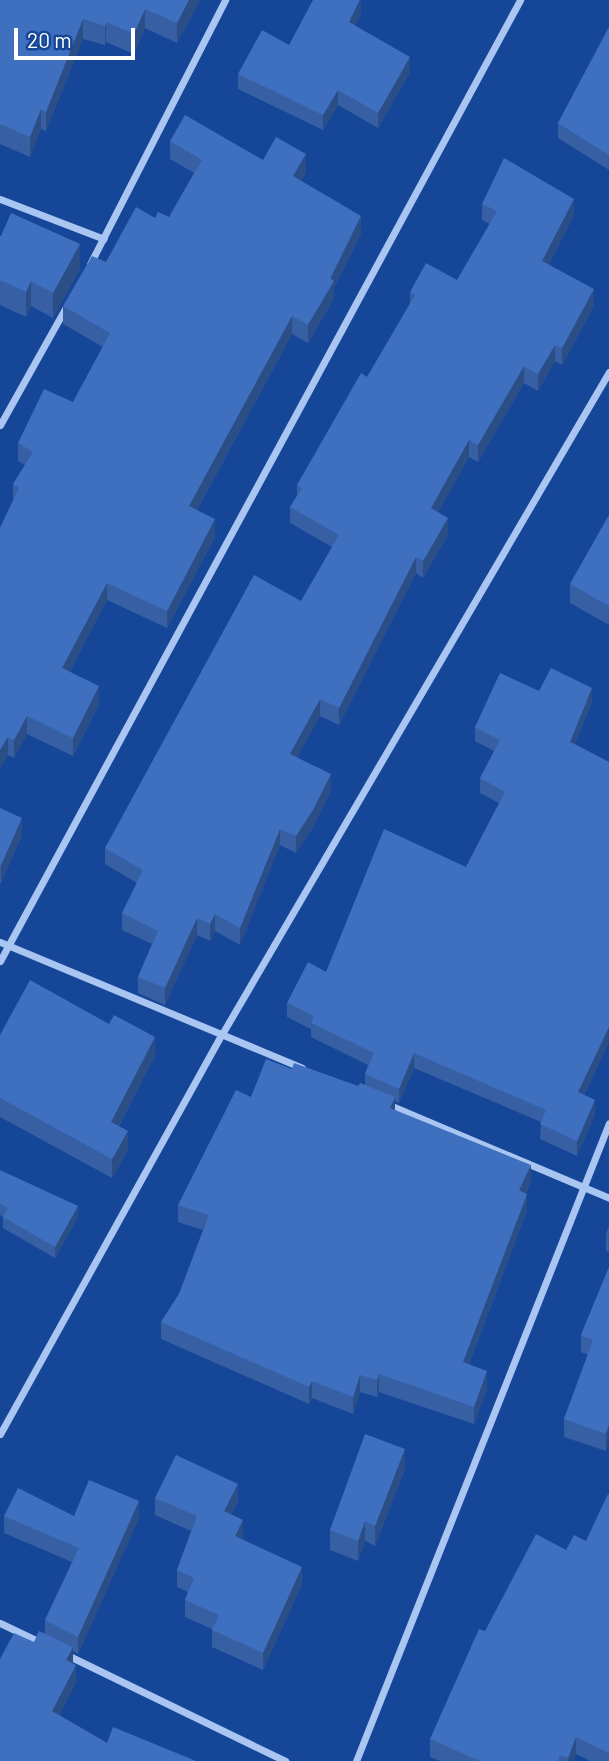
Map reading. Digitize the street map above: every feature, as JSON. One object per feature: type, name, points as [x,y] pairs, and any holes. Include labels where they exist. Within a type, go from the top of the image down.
[{"type":"street","points":[[85,274],[225,0]]},
{"type":"street","points":[[0,961],[520,0]]},
{"type":"street","points":[[0,199],[104,239]]},
{"type":"street","points":[[0,425],[72,297]]},
{"type":"street","points":[[0,1434],[222,1034],[609,372]]},
{"type":"street","points":[[0,942],[312,1072]]},
{"type":"street","points":[[376,1099],[609,1198]]},
{"type":"street","points":[[356,1761],[581,1186],[609,1123]]},
{"type":"street","points":[[0,1623],[285,1761]]},
{"type":"building","points":[[0,0],[189,0],[177,23],[145,9],[134,34],[106,22],[105,26],[83,19],[46,112],[41,109],[30,137],[0,124]]},
{"type":"building","points":[[313,0],[360,0],[349,22],[410,57],[378,113],[338,90],[323,115],[238,74],[262,30],[289,45]]},
{"type":"building","points":[[609,27],[609,155],[558,123]]},
{"type":"building","points":[[185,115],[263,160],[276,137],[306,154],[293,176],[361,216],[330,278],[334,281],[308,325],[292,316],[189,506],[215,519],[167,611],[107,583],[62,668],[99,686],[73,738],[27,716],[14,740],[8,737],[0,750],[0,528],[19,488],[13,484],[33,452],[18,443],[44,389],[73,402],[110,333],[63,306],[92,256],[106,262],[136,207],[155,218],[158,212],[169,217],[202,160],[170,141]]},
{"type":"building","points":[[504,158],[574,199],[542,261],[594,289],[562,348],[555,345],[538,374],[524,366],[478,445],[469,440],[431,508],[448,518],[423,561],[416,557],[339,708],[320,699],[290,754],[331,774],[296,836],[280,829],[240,928],[215,914],[210,924],[197,918],[165,988],[138,977],[158,931],[122,913],[143,870],[105,848],[254,575],[301,601],[339,535],[290,507],[302,488],[297,485],[361,373],[367,377],[415,295],[410,292],[426,263],[457,280],[497,211],[482,204]]},
{"type":"building","points":[[11,213],[80,244],[53,293],[31,281],[26,292],[0,280],[0,236]]},
{"type":"building","points":[[609,515],[609,606],[570,584]]},
{"type":"building","points":[[551,668],[592,688],[570,742],[609,762],[609,1027],[578,1092],[595,1100],[577,1141],[540,1124],[546,1110],[414,1053],[399,1089],[365,1074],[374,1053],[311,1023],[314,1016],[287,1003],[308,962],[326,972],[384,829],[466,867],[505,792],[480,778],[500,740],[475,727],[500,673],[539,691]]},
{"type":"building","points":[[0,808],[22,818],[1,865],[0,865]]},
{"type":"building","points":[[30,980],[109,1024],[114,1015],[155,1037],[111,1122],[128,1131],[112,1159],[0,1098],[0,1035]]},
{"type":"building","points":[[266,1059],[292,1069],[294,1063],[358,1086],[360,1083],[395,1097],[390,1108],[531,1165],[519,1190],[527,1194],[463,1362],[487,1371],[474,1407],[379,1374],[377,1380],[360,1375],[353,1397],[312,1381],[309,1387],[161,1322],[179,1294],[209,1215],[178,1205],[236,1090],[251,1097]]},
{"type":"building","points":[[0,1170],[78,1206],[55,1247],[3,1217],[8,1208],[0,1204]]},
{"type":"building","points":[[609,1267],[609,1425],[606,1434],[564,1419],[593,1340],[581,1335]]},
{"type":"building","points":[[365,1434],[405,1449],[375,1526],[365,1521],[358,1541],[330,1530]]},
{"type":"building","points":[[176,1455],[238,1484],[224,1511],[243,1520],[235,1536],[302,1567],[263,1653],[212,1630],[219,1615],[185,1600],[194,1578],[177,1570],[197,1516],[155,1498]]},
{"type":"building","points":[[89,1480],[139,1501],[78,1637],[45,1620],[79,1548],[4,1516],[18,1488],[74,1516]]},
{"type":"building","points":[[608,1494],[609,1753],[576,1737],[568,1758],[560,1755],[558,1761],[480,1761],[430,1739],[479,1629],[485,1631],[536,1534],[566,1550],[574,1535],[586,1541]]},
{"type":"building","points":[[39,1631],[73,1647],[66,1660],[76,1665],[52,1711],[107,1743],[113,1727],[196,1761],[0,1761],[0,1659],[14,1633],[34,1642]]}]
